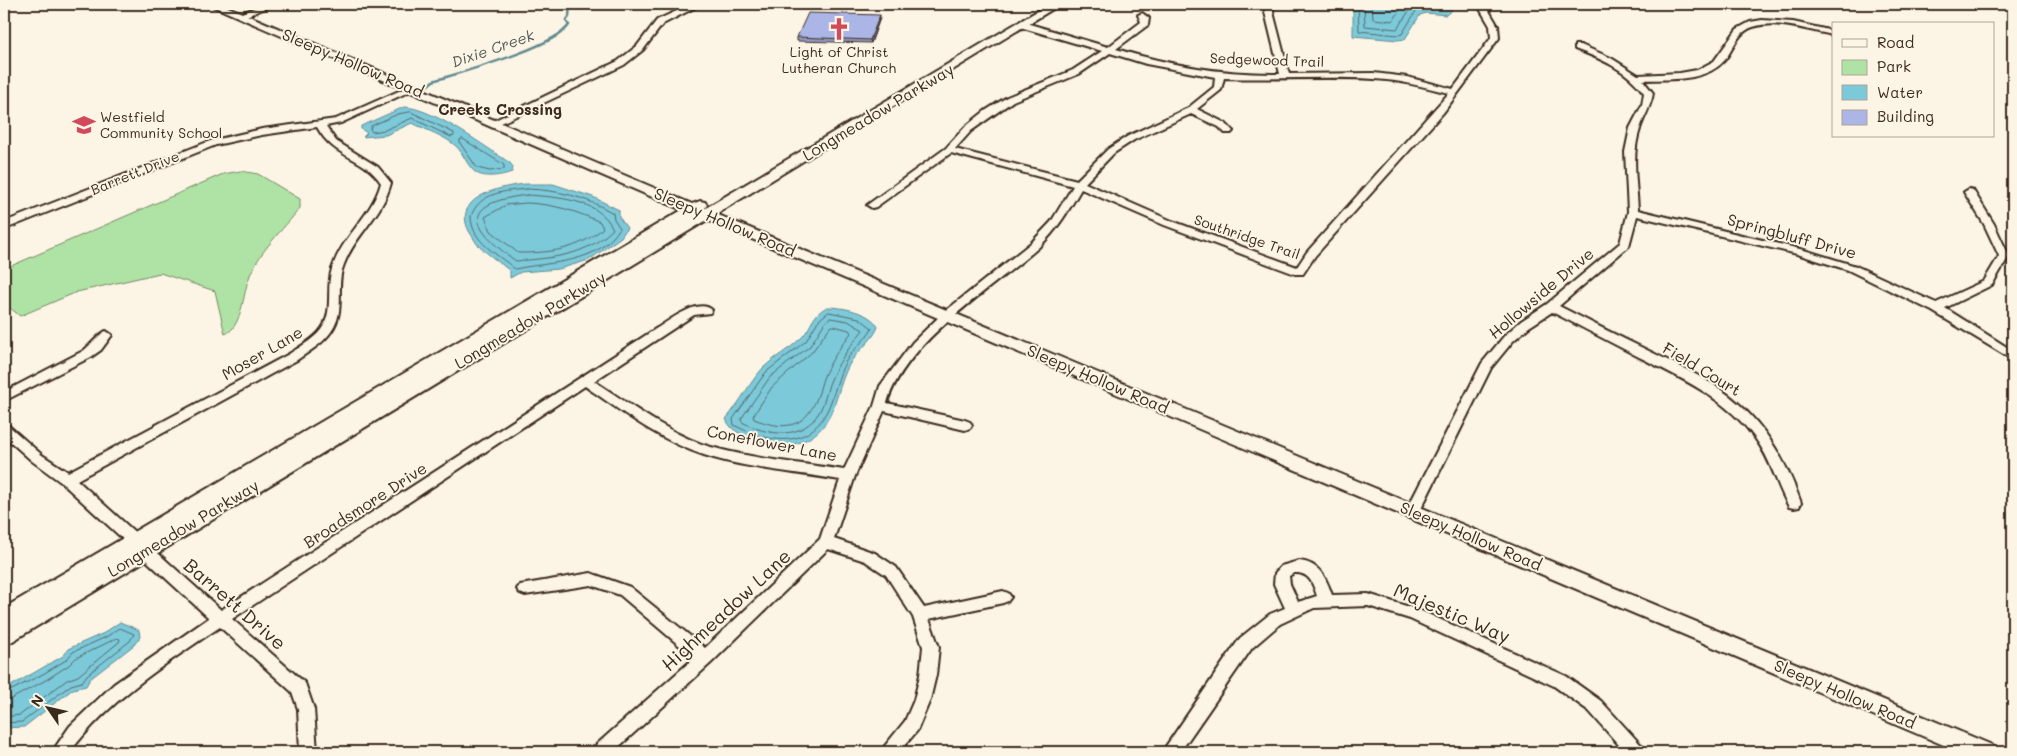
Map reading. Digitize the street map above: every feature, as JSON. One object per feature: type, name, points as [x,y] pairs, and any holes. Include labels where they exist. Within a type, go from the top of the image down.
[{"type":"street","name":"Sleepy Hollow Road","points":[[214,4],[700,212],[1984,752]]},
{"type":"street","points":[[241,15],[271,4]]},
{"type":"street","points":[[494,123],[621,63],[640,48],[660,22],[698,4]]},
{"type":"street","name":"Longmeadow Parkway","points":[[700,212],[1040,4]]},
{"type":"street","name":"Longmeadow Parkway","points":[[4,618],[138,546],[700,212],[1056,4]]},
{"type":"street","points":[[1269,4],[1269,12],[1285,77]]},
{"type":"street","name":"Southridge Trail","points":[[948,150],[1080,184],[1168,223],[1299,272],[1311,254],[1455,92],[1495,38],[1494,26],[1481,4]]},
{"type":"street","points":[[872,204],[948,150],[968,129],[1010,99],[1076,72],[1141,28],[1146,21],[1142,15]]},
{"type":"street","points":[[1578,47],[1612,62],[1639,78],[1693,74],[1718,62],[1737,32],[1753,24],[1782,23],[1832,33]]},
{"type":"street","name":"Sedgewood Trail","points":[[1023,25],[1169,66],[1220,75],[1391,78],[1455,92]]},
{"type":"street","points":[[947,316],[1036,244],[1055,224],[1080,184],[1111,151],[1131,138],[1191,110],[1218,88],[1220,75]]},
{"type":"street","name":"Hollowside Drive","points":[[1413,511],[1486,366],[1509,338],[1525,324],[1551,307],[1625,244],[1633,212],[1630,152],[1635,128],[1647,105],[1649,93],[1639,78]]},
{"type":"street","name":"Barrett Drive","points":[[4,226],[213,143],[262,132],[322,125],[351,116],[413,88]]},
{"type":"street","points":[[1191,110],[1222,125],[1228,131]]},
{"type":"street","name":"Moser Lane","points":[[67,478],[293,357],[312,344],[328,327],[334,307],[336,270],[347,247],[379,205],[386,183],[375,167],[335,145],[328,137],[322,125]]},
{"type":"street","points":[[1936,308],[1988,282],[2004,256],[1989,224],[1969,192]]},
{"type":"street","name":"Springbluff Drive","points":[[1633,212],[1800,252],[1844,266],[1936,308],[2013,356]]},
{"type":"street","name":"Field Court","points":[[1551,307],[1698,382],[1731,404],[1746,418],[1768,446],[1784,476],[1794,503]]},
{"type":"street","name":"Broadsmore Drive","points":[[60,752],[76,731],[120,689],[186,641],[691,312],[706,310]]},
{"type":"street","name":"Highmeadow Lane","points":[[601,752],[705,658],[826,542],[848,476],[880,406],[886,386],[917,345],[947,316]]},
{"type":"street","points":[[4,397],[88,354],[97,347],[106,335]]},
{"type":"street","name":"Coneflower Lane","points":[[586,382],[633,413],[676,437],[707,451],[848,476]]},
{"type":"street","points":[[880,406],[965,425]]},
{"type":"street","name":"Barrett Drive","points":[[4,429],[37,458],[67,478],[138,546],[299,688],[306,709],[309,752]]},
{"type":"street","points":[[826,542],[870,557],[891,571],[920,615],[931,647],[928,675],[922,700],[911,726],[889,752]]},
{"type":"street","name":"Longmeadow Parkway","points":[[4,636],[138,546]]},
{"type":"street","points":[[1294,611],[1282,584],[1282,574],[1289,568],[1296,566],[1305,568],[1316,575],[1326,602]]},
{"type":"street","points":[[525,589],[591,579],[625,591],[705,658]]},
{"type":"street","points":[[920,615],[1003,598]]},
{"type":"street","name":"Majestic Way","points":[[1170,752],[1246,643],[1274,619],[1312,602],[1368,600],[1414,614],[1560,681],[1595,706],[1636,752]]},
{"type":"green space","points":[[241,171],[258,174],[300,199],[300,208],[258,259],[249,278],[235,325],[225,334],[215,291],[160,273],[77,292],[20,316],[4,303],[4,269],[223,174]]},
{"type":"water","points":[[1353,4],[1443,6],[1452,10],[1446,15],[1426,13],[1420,15],[1405,39],[1398,40],[1353,36]]},
{"type":"water","points":[[404,107],[429,113],[473,138],[510,163],[513,167],[512,172],[497,176],[480,175],[472,169],[459,149],[452,143],[412,123],[386,135],[363,137],[367,133],[361,129],[361,126]]},
{"type":"water","points":[[526,184],[553,184],[593,197],[619,210],[619,217],[627,228],[621,237],[589,260],[559,269],[521,272],[510,278],[510,271],[477,244],[469,231],[465,219],[467,209],[473,201],[482,195],[505,187]]},
{"type":"water","points":[[827,307],[848,309],[863,314],[878,327],[849,365],[830,416],[823,427],[804,441],[782,445],[756,440],[734,430],[726,419],[753,380],[767,364],[800,339],[817,314]]},
{"type":"water","points":[[120,622],[139,630],[140,637],[134,645],[90,679],[86,686],[73,689],[24,727],[4,728],[4,690],[63,656],[70,648],[104,633]]},
{"type":"building","name":"Light of Christ Lutheran Church","points":[[808,13],[880,15],[870,40],[797,37]]},
{"type":"waterway","name":"Dixie Creek","points":[[427,86],[433,81],[507,58],[546,42],[569,25],[566,21],[569,17],[570,4]]},
{"type":"place","name":"Light of Christ Lutheran Church","points":[[839,29]]},
{"type":"place","name":"Westfield Community School","points":[[84,125]]},
{"type":"district","name":"Creeks Crossing","points":[[500,110]]}]
